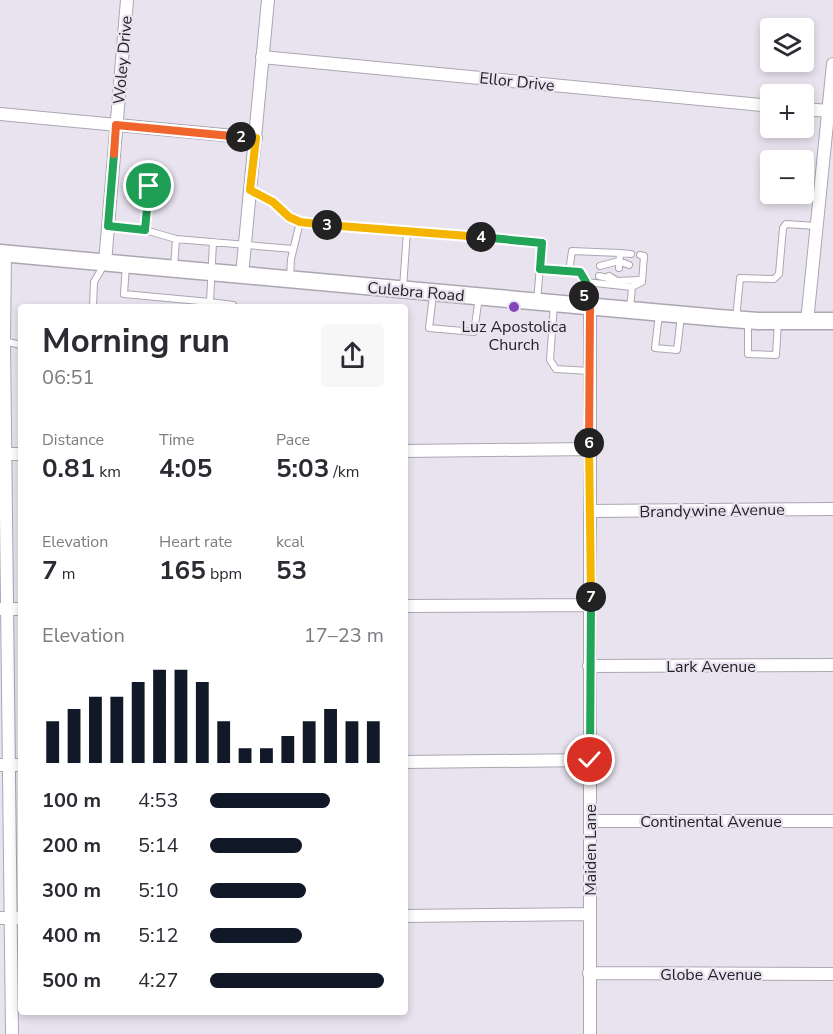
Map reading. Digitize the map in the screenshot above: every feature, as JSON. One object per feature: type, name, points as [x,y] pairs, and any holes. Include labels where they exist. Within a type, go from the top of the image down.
[{"type":"main road","name":"Culebra Road","points":[[2,253],[742,320],[833,321]]},
{"type":"street","name":"Woley Drive","points":[[105,263],[127,0]]},
{"type":"street","points":[[242,275],[268,0]]},
{"type":"street","name":"Ellor Drive","points":[[262,57],[760,105]]},
{"type":"street","points":[[807,322],[833,64]]},
{"type":"street","points":[[814,110],[829,111]]},
{"type":"street","points":[[0,114],[256,138]]},
{"type":"street","points":[[2,253],[3,454],[10,609],[12,1034]]},
{"type":"street","name":"Maiden Lane","points":[[586,306],[590,371],[590,1034]]},
{"type":"street","points":[[408,451],[589,449]]},
{"type":"street","name":"Brandywine Avenue","points":[[590,511],[833,509]]},
{"type":"street","points":[[408,606],[591,605]]},
{"type":"street","name":"Lark Avenue","points":[[589,666],[833,665]]},
{"type":"street","points":[[408,762],[590,760]]},
{"type":"street","name":"Continental Avenue","points":[[590,821],[833,821]]},
{"type":"street","points":[[408,916],[590,914]]},
{"type":"street","name":"Globe Avenue","points":[[589,973],[833,974]]},
{"type":"lane","points":[[145,230],[149,186]]},
{"type":"lane","points":[[250,190],[273,202],[289,217],[300,222],[542,243],[540,269],[550,360],[556,369],[590,371]]},
{"type":"lane","points":[[290,279],[293,249],[300,222]]},
{"type":"lane","points":[[778,321],[776,355],[748,354],[742,320],[740,278],[774,279],[779,274],[783,228],[786,224],[817,226]]},
{"type":"lane","points":[[108,226],[145,230],[176,239],[293,249]]},
{"type":"lane","points":[[403,290],[407,231]]},
{"type":"lane","points":[[174,269],[176,239]]},
{"type":"lane","points":[[210,302],[213,242]]},
{"type":"lane","points":[[569,271],[572,251],[631,254]]},
{"type":"lane","points":[[619,264],[620,253]]},
{"type":"lane","points":[[599,276],[632,287],[642,282],[644,256],[640,255]]},
{"type":"lane","points":[[93,304],[94,282],[105,263]]},
{"type":"lane","points":[[126,264],[124,294],[191,304]]},
{"type":"lane","points":[[609,267],[619,264]]},
{"type":"lane","points":[[600,266],[619,264],[629,267]]},
{"type":"lane","points":[[540,269],[580,272],[586,282],[586,306]]},
{"type":"lane","points":[[609,276],[617,281],[628,278]]},
{"type":"lane","points":[[586,282],[639,280]]},
{"type":"lane","points":[[629,310],[632,287]]},
{"type":"lane","points":[[433,292],[429,328],[474,332],[480,297]]},
{"type":"lane","points":[[202,304],[210,302],[225,304]]},
{"type":"lane","points":[[659,313],[655,348],[677,350],[681,315]]},
{"type":"lane","points":[[2,340],[18,344]]},
{"type":"place","name":"Luz Apostolica Church","points":[[514,307]]},
{"type":"route","points":[[149,186],[145,230],[108,226],[116,125],[256,138],[250,190],[273,202],[289,217],[300,222],[542,243],[540,269],[580,272],[586,282],[583,306],[590,306],[590,760]]}]
